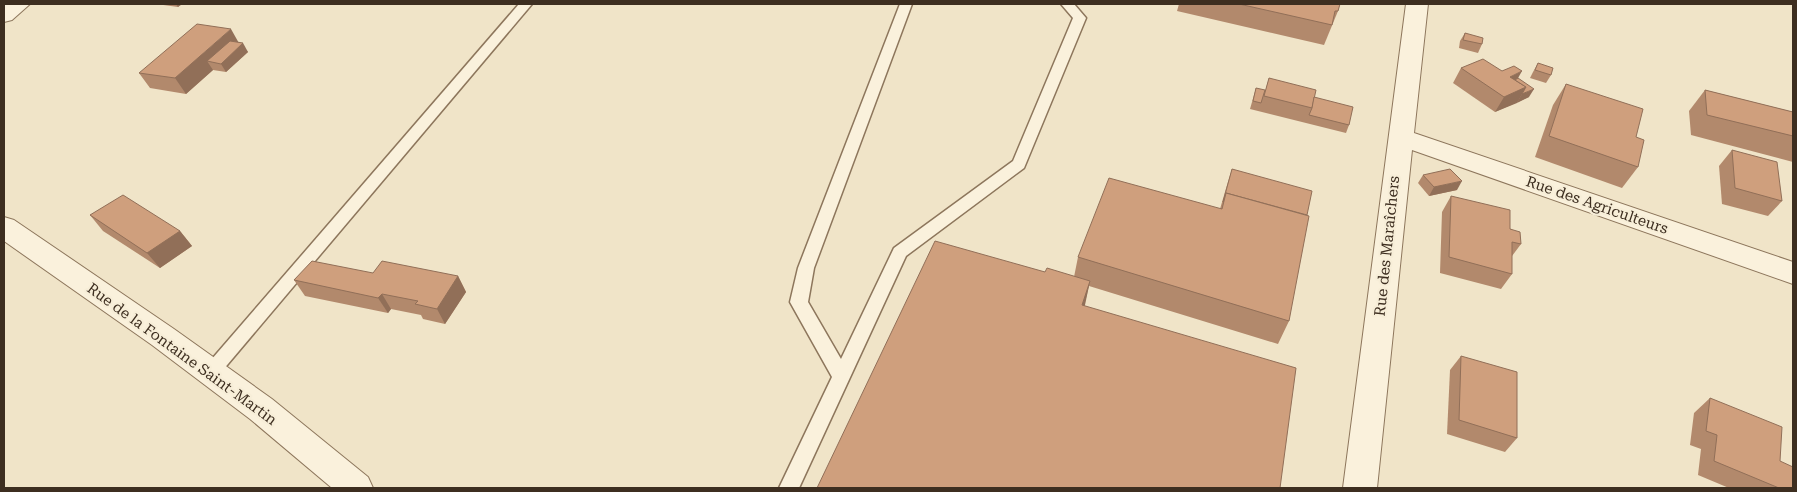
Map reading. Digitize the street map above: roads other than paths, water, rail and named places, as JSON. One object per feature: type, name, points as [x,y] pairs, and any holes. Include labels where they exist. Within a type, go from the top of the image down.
[{"type":"street","points":[[4,15],[19,4]]},
{"type":"street","name":"Rue des Maraîchers","points":[[1360,488],[1417,4]]},
{"type":"street","name":"Rue des Agriculteurs","points":[[1400,137],[1793,273]]},
{"type":"street","name":"Rue de la Fontaine Saint-Martin","points":[[4,227],[163,336],[261,409],[356,488]]},
{"type":"lane","points":[[210,372],[526,4]]},
{"type":"lane","points":[[842,377],[800,302],[806,268],[906,4]]},
{"type":"lane","points":[[789,488],[900,252],[1019,164],[1080,18],[1067,4]]}]
